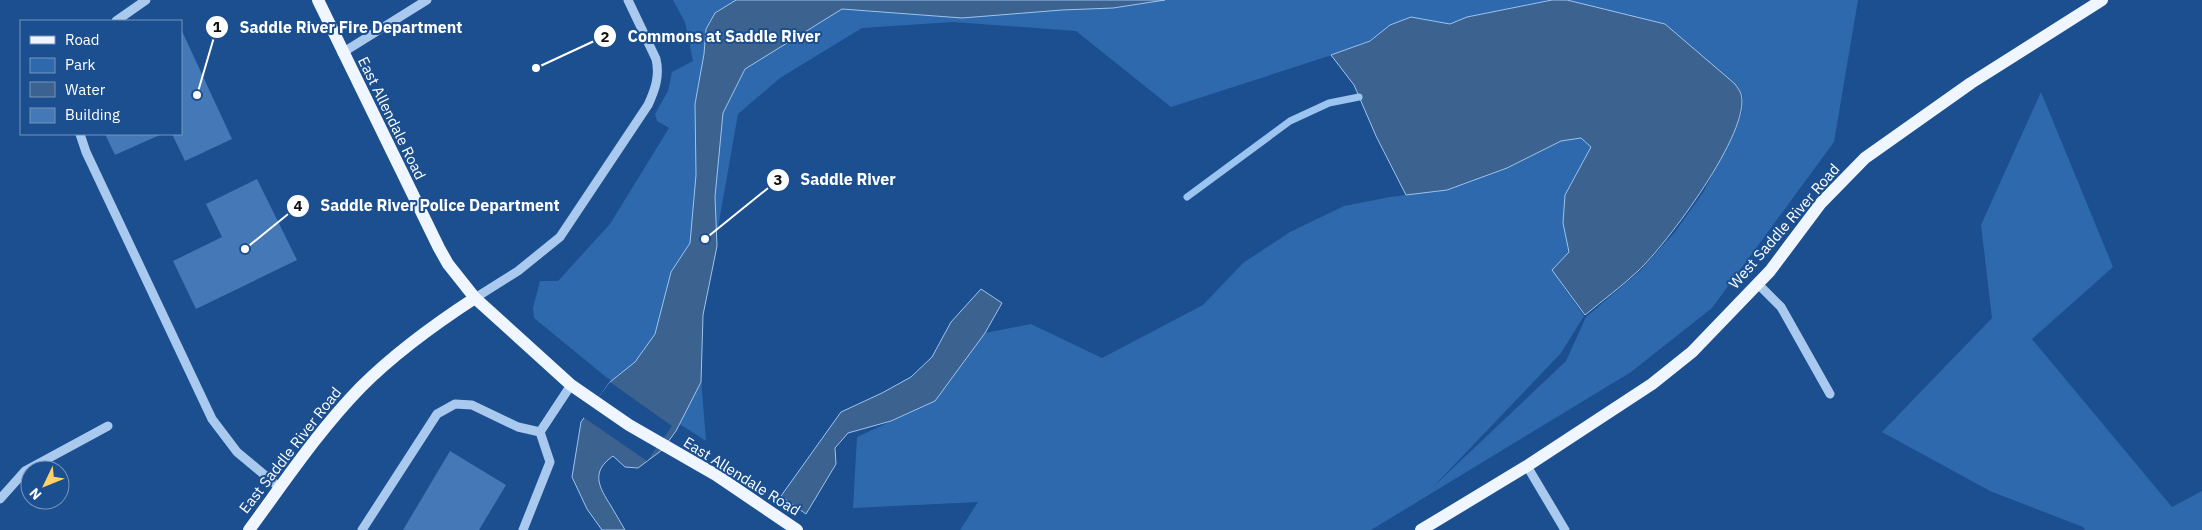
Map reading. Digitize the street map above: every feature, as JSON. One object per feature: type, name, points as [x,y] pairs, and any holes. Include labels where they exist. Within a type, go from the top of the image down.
[{"type":"main road","name":"East Allendale Road","points":[[318,0],[342,53],[439,248],[452,270],[475,298],[571,385],[591,400],[669,449],[716,475],[797,530]]},
{"type":"main road","name":"West Saddle River Road","points":[[1420,530],[1527,466],[1652,384],[1692,352],[1758,284],[1822,203],[1864,158],[1971,83],[2102,0]]},
{"type":"main road","name":"East Saddle River Road","points":[[248,530],[321,433],[362,387],[404,349],[475,298]]},
{"type":"street","points":[[117,20],[146,0]]},
{"type":"street","points":[[342,53],[426,0]]},
{"type":"street","points":[[475,298],[518,271],[560,236],[648,105],[654,91],[658,68],[628,0]]},
{"type":"street","points":[[80,135],[86,152],[212,419],[237,452],[280,488]]},
{"type":"street","points":[[1758,284],[1781,307],[1830,394]]},
{"type":"street","points":[[540,432],[571,385]]},
{"type":"street","points":[[362,530],[437,414],[455,404],[472,405],[518,427],[540,432]]},
{"type":"street","points":[[0,499],[25,471],[108,426]]},
{"type":"street","points":[[523,530],[550,462],[540,432]]},
{"type":"street","points":[[1527,466],[1565,530]]},
{"type":"green space","points":[[673,0],[1550,0],[1467,17],[1450,24],[1411,17],[1390,25],[1373,39],[1332,55],[1171,107],[1076,31],[953,22],[862,28],[780,78],[738,114],[698,341],[706,441],[606,377],[534,318],[533,308],[540,281],[558,281],[610,224],[669,128],[657,121],[655,114],[668,91],[672,72],[693,61],[685,22]]},
{"type":"green space","points":[[1567,0],[1858,0],[1834,142],[1712,308],[1631,372],[1371,530],[960,530],[978,502],[853,508],[857,437],[935,401],[985,333],[1031,324],[1102,358],[1203,305],[1243,263],[1290,232],[1344,206],[1390,197],[1447,190],[1507,168],[1561,141],[1581,138],[1591,147],[1565,195],[1563,223],[1569,252],[1552,270],[1584,316],[1561,353],[1433,487],[1566,361],[1586,317],[1640,271],[1675,232],[1704,191],[1733,135],[1742,112],[1743,96],[1735,84],[1665,25]]},
{"type":"green space","points":[[2041,92],[2113,267],[2032,339],[2172,507],[2202,491],[2202,530],[2085,530],[2083,527],[1990,491],[1882,432],[1992,318],[1981,225]]},
{"type":"water","points":[[736,0],[1165,0],[1113,8],[962,18],[842,9],[745,69],[723,113],[715,197],[717,246],[703,315],[701,382],[676,431],[662,450],[638,468],[625,467],[613,456],[601,468],[599,474],[600,486],[625,530],[602,530],[587,509],[572,477],[581,422],[610,382],[635,362],[655,334],[671,272],[690,243],[696,175],[695,104],[704,54],[706,29],[715,13]]},
{"type":"water","points":[[1552,0],[1567,0],[1665,24],[1735,84],[1741,94],[1741,111],[1733,134],[1721,159],[1686,213],[1638,271],[1585,315],[1552,270],[1569,252],[1563,223],[1565,195],[1591,147],[1581,138],[1561,141],[1507,168],[1447,190],[1406,195],[1376,136],[1354,85],[1331,55],[1370,41],[1390,25],[1411,17],[1450,24],[1467,17]]},
{"type":"water","points":[[981,289],[1002,303],[985,333],[935,401],[891,421],[848,433],[835,448],[836,464],[806,514],[781,496],[841,412],[911,377],[932,357],[951,322]]},
{"type":"pier","points":[[610,382],[672,426],[647,461],[583,417]]},
{"type":"building","points":[[182,31],[232,139],[185,161],[172,135],[182,135]]},
{"type":"building","points":[[105,135],[160,135],[115,155]]},
{"type":"building","points":[[257,179],[297,260],[196,309],[173,261],[222,237],[206,204]]},
{"type":"building","points":[[450,451],[506,485],[479,530],[403,530]]},
{"type":"waterway","points":[[1187,197],[1290,121],[1329,103],[1359,97]]},
{"type":"place","name":"Commons at Saddle River","points":[[536,68]]},
{"type":"place","name":"Saddle River Fire Department","points":[[197,95]]},
{"type":"place","name":"Saddle River","points":[[705,239]]},
{"type":"place","name":"Saddle River Police Department","points":[[245,249]]}]
